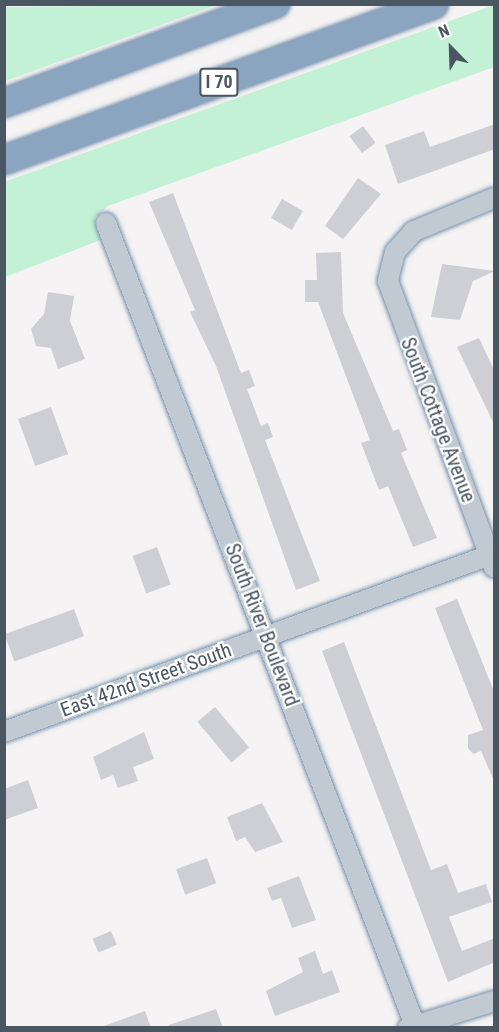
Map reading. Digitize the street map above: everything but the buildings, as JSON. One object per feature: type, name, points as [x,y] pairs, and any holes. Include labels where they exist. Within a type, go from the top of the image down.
[{"type":"highway","points":[[4,103],[275,4]]},
{"type":"highway","name":"I 70","points":[[4,160],[434,4]]},
{"type":"street","name":"South Cottage Avenue","points":[[492,561],[390,296],[389,272],[395,252],[414,231],[495,198]]},
{"type":"street","name":"South River Boulevard","points":[[106,223],[267,635],[413,1027]]},
{"type":"street","name":"East 42nd Street South","points":[[4,732],[267,635],[492,561]]},
{"type":"street","points":[[413,1027],[495,1001]]},
{"type":"green space","points":[[216,5],[5,81],[5,7]]},
{"type":"green space","points":[[494,5],[494,67],[108,206],[94,218],[103,239],[5,277],[4,182]]}]
